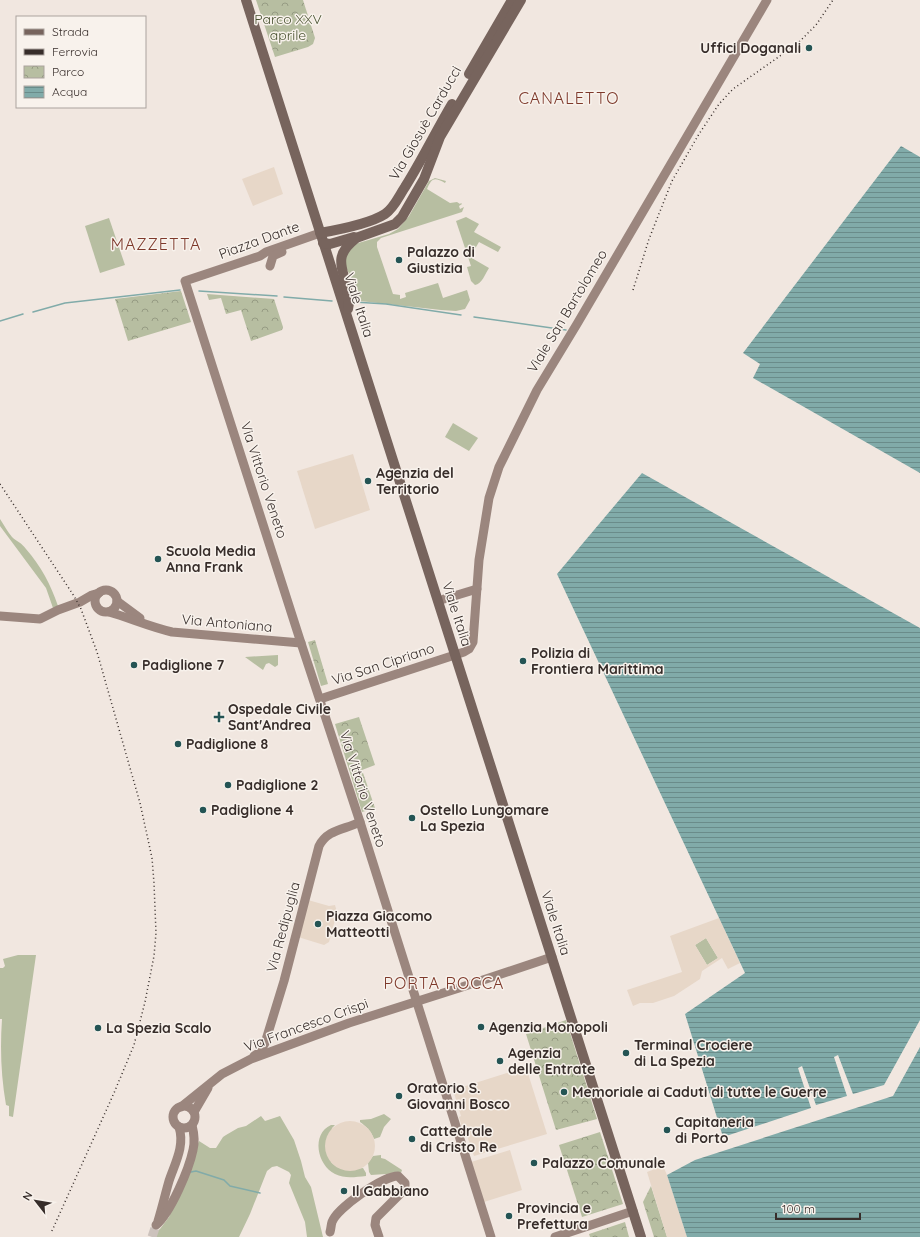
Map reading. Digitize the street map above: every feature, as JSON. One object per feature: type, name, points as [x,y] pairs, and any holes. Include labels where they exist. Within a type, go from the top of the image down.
[{"type":"main road","name":"Viale Italia","points":[[246,0],[641,1237]]},
{"type":"main road","name":"Via Giosuè Carducci","points":[[512,0],[443,118],[409,181],[390,210],[376,218],[338,230],[322,238],[330,244],[356,238],[395,224],[402,217],[424,179],[440,137],[520,0]]},
{"type":"main road","points":[[314,216],[338,230]]},
{"type":"main road","name":"Via Giosuè Carducci","points":[[346,312],[349,306],[342,271],[341,256],[344,249],[356,238]]},
{"type":"street","name":"Viale San Bartolomeo","points":[[456,655],[468,649],[473,642],[479,560],[489,498],[499,467],[531,401],[767,0]]},
{"type":"street","name":"Piazza Dante","points":[[270,266],[272,258],[276,254],[322,238]]},
{"type":"street","name":"Piazza Dante","points":[[185,281],[260,256],[266,252],[322,238]]},
{"type":"street","name":"Via Vittorio Veneto","points":[[185,281],[360,822],[491,1237]]},
{"type":"street","points":[[444,599],[477,589]]},
{"type":"street","points":[[0,616],[14,616],[16,618],[40,615],[80,602],[92,595],[106,590],[115,595],[117,602],[115,608],[109,612],[98,610],[95,603],[96,596],[99,593]]},
{"type":"street","points":[[80,602],[92,601],[95,603]]},
{"type":"street","name":"Via Antoniana","points":[[117,602],[151,626]]},
{"type":"street","name":"Via Antoniana","points":[[109,612],[126,616],[151,626],[172,632],[301,643]]},
{"type":"street","name":"Via San Cipriano","points":[[320,699],[456,655]]},
{"type":"street","name":"Via Redipuglia","points":[[251,1059],[264,1047],[270,1029],[319,846],[328,834],[360,822]]},
{"type":"street","name":"Via Francesco Crispi","points":[[181,1107],[222,1074],[251,1059],[349,1023],[552,956]]},
{"type":"street","points":[[270,1029],[273,1041],[277,1044],[286,1045]]},
{"type":"street","name":"Via Francesco Crispi","points":[[194,1112],[210,1083]]},
{"type":"street","points":[[179,1126],[182,1142],[180,1153],[169,1182],[156,1225],[161,1221],[168,1210],[194,1149],[194,1132],[192,1125],[194,1120],[194,1112],[188,1108],[181,1107],[176,1111],[174,1117],[175,1123],[186,1128],[192,1125]]},
{"type":"street","points":[[330,1232],[332,1222],[362,1193],[380,1182],[398,1176],[405,1183],[405,1189],[376,1218],[375,1225],[379,1237]]},
{"type":"street","points":[[555,1237],[633,1211]]},
{"type":"green space","name":"Parco XXV aprile","points":[[256,0],[303,0],[315,38],[313,44],[308,47],[275,57]]},
{"type":"green space","points":[[435,178],[446,181],[445,183],[436,179],[430,183],[427,189],[450,203],[461,203],[462,204],[459,206],[460,209],[464,207],[462,212],[381,238],[377,242],[377,247],[393,294],[400,295],[400,299],[406,297],[405,293],[438,283],[443,298],[467,290],[470,300],[465,309],[456,311],[441,310],[360,301],[356,286],[346,268],[344,258],[355,244],[389,234],[398,229],[409,216],[429,181]]},
{"type":"green space","points":[[466,217],[479,224],[474,232],[501,247],[498,252],[479,242],[470,257],[489,268],[481,281],[475,285],[471,281],[467,267],[471,266],[456,221]]},
{"type":"green space","points":[[109,218],[125,265],[100,273],[85,226]]},
{"type":"green space","points":[[181,291],[191,322],[128,341],[115,299]]},
{"type":"green space","points":[[207,294],[274,299],[283,327],[282,330],[251,341],[241,310],[226,314],[221,298],[209,300]]},
{"type":"green space","points":[[453,423],[478,438],[469,451],[445,437]]},
{"type":"green space","points":[[0,519],[12,537],[24,547],[41,569],[49,583],[58,606],[53,608],[46,588],[0,526]]},
{"type":"green space","points":[[315,640],[328,684],[321,686],[308,642]]},
{"type":"green space","points":[[278,655],[278,665],[275,667],[269,663],[266,664],[263,670],[245,657]]},
{"type":"green space","points":[[359,717],[375,765],[362,770],[375,808],[362,812],[335,724]]},
{"type":"green space","points":[[706,938],[718,958],[707,965],[695,945]]},
{"type":"green space","points":[[18,955],[36,955],[13,1117],[9,1116],[9,1106],[6,1105],[2,1073],[0,968],[5,966],[3,959]]},
{"type":"green space","points":[[566,1020],[597,1119],[556,1130],[526,1034]]},
{"type":"green space","points":[[384,1114],[391,1119],[384,1127],[380,1137],[374,1139],[370,1131],[360,1122],[360,1120],[371,1119]]},
{"type":"green space","points":[[261,1116],[265,1121],[280,1116],[294,1140],[305,1177],[311,1187],[323,1237],[307,1237],[305,1222],[289,1183],[291,1175],[289,1172],[277,1166],[272,1167],[267,1171],[239,1237],[155,1237],[157,1231],[169,1217],[199,1141],[210,1148],[216,1148],[223,1137],[238,1128],[246,1126]]},
{"type":"green space","points":[[331,1125],[335,1125],[332,1128],[331,1162],[342,1169],[350,1170],[363,1168],[366,1176],[339,1176],[329,1170],[324,1164],[319,1150],[319,1142],[325,1129]]},
{"type":"green space","points":[[600,1132],[623,1204],[582,1217],[559,1145]]},
{"type":"green space","points":[[381,1155],[381,1158],[402,1170],[401,1173],[371,1175],[369,1172],[368,1163],[373,1156]]},
{"type":"green space","points":[[651,1186],[667,1237],[654,1237],[643,1202]]},
{"type":"green space","points":[[625,1222],[629,1237],[590,1237],[589,1234]]},
{"type":"shaded area","points":[[274,167],[283,194],[253,206],[242,179]]},
{"type":"shaded area","points":[[353,454],[370,510],[315,529],[297,471]]},
{"type":"shaded area","name":"Piazza Giacomo Matteotti","points":[[308,900],[329,906],[335,905],[338,916],[336,916],[329,942],[324,945],[298,937]]},
{"type":"shaded area","points":[[719,918],[740,963],[728,969],[722,958],[702,971],[700,979],[674,996],[653,1003],[640,1003],[633,1006],[627,990],[682,972],[670,936]],"holes":[[[706,938],[718,958],[707,965],[695,945]]]},
{"type":"shaded area","points":[[526,1067],[547,1134],[474,1156],[465,1130],[463,1130],[461,1124],[459,1117],[461,1116],[453,1090]]},
{"type":"shaded area","points":[[345,1121],[355,1121],[368,1128],[375,1141],[375,1151],[368,1164],[355,1171],[345,1171],[336,1167],[329,1160],[325,1151],[325,1141],[329,1132],[336,1125]]},
{"type":"shaded area","points":[[510,1150],[522,1190],[484,1202],[471,1162]]},
{"type":"shaded area","points":[[663,1166],[687,1237],[667,1237],[647,1172]]},
{"type":"water","points":[[901,146],[920,157],[920,473],[753,378],[760,364],[743,353]]},
{"type":"water","points":[[642,473],[920,628],[920,1020],[884,1085],[853,1094],[838,1055],[834,1057],[847,1096],[816,1105],[802,1066],[798,1068],[811,1108],[723,1137],[685,1014],[745,973],[557,574]]},
{"type":"water","points":[[920,1047],[920,1237],[687,1237],[667,1175],[695,1160],[893,1096]]},
{"type":"waterway","points":[[33,312],[65,303],[180,290]]},
{"type":"waterway","points":[[199,291],[277,296]]},
{"type":"waterway","points":[[284,297],[332,301]]},
{"type":"waterway","points":[[354,302],[386,304],[461,315]]},
{"type":"waterway","points":[[0,321],[23,314]]},
{"type":"waterway","points":[[474,317],[566,330]]},
{"type":"waterway","points":[[191,1172],[196,1171],[224,1180],[230,1186],[260,1193]]},
{"type":"tunnel","points":[[152,1237],[156,1225]]},
{"type":"railway","points":[[633,290],[649,239],[672,181],[699,134],[719,104],[733,89],[797,44],[816,25],[833,0]]},
{"type":"railway","points":[[0,484],[81,609],[97,652],[140,803],[152,858],[154,883],[156,933],[154,956],[145,1002],[134,1045],[51,1233]]},
{"type":"place","name":"Uffici Doganali","points":[[809,48]]},
{"type":"place","name":"Palazzo di Giustizia","points":[[399,260]]},
{"type":"place","name":"Agenzia del Territorio","points":[[368,481]]},
{"type":"place","name":"Scuola Media Anna Frank","points":[[158,559]]},
{"type":"place","name":"Polizia di Frontiera Marittima","points":[[523,661]]},
{"type":"place","name":"Padiglione 7","points":[[134,665]]},
{"type":"place","name":"Ospedale Civile Sant'Andrea","points":[[219,717]]},
{"type":"place","name":"Padiglione 8","points":[[178,744]]},
{"type":"place","name":"Padiglione 2","points":[[228,785]]},
{"type":"place","name":"Padiglione 4","points":[[203,810]]},
{"type":"place","name":"Ostello Lungomare La Spezia","points":[[412,818]]},
{"type":"place","name":"Piazza Giacomo Matteotti","points":[[318,924]]},
{"type":"place","name":"Agenzia Monopoli","points":[[481,1027]]},
{"type":"place","name":"La Spezia Scalo","points":[[98,1028]]},
{"type":"place","name":"Terminal Crociere di La Spezia","points":[[626,1053]]},
{"type":"place","name":"Agenzia delle Entrate","points":[[500,1061]]},
{"type":"place","name":"Memoriale ai Caduti di tutte le Guerre","points":[[564,1092]]},
{"type":"place","name":"Oratorio S. Giovanni Bosco","points":[[399,1096]]},
{"type":"place","name":"Capitaneria di Porto","points":[[667,1130]]},
{"type":"place","name":"Cattedrale di Cristo Re","points":[[412,1139]]},
{"type":"place","name":"Palazzo Comunale","points":[[534,1163]]},
{"type":"place","name":"Il Gabbiano","points":[[344,1191]]},
{"type":"place","name":"Provincia e Prefettura","points":[[509,1216]]},
{"type":"district","name":"CANALETTO","points":[[569,98]]},
{"type":"district","name":"MAZZETTA","points":[[156,244]]},
{"type":"district","name":"PORTA ROCCA","points":[[444,983]]}]
